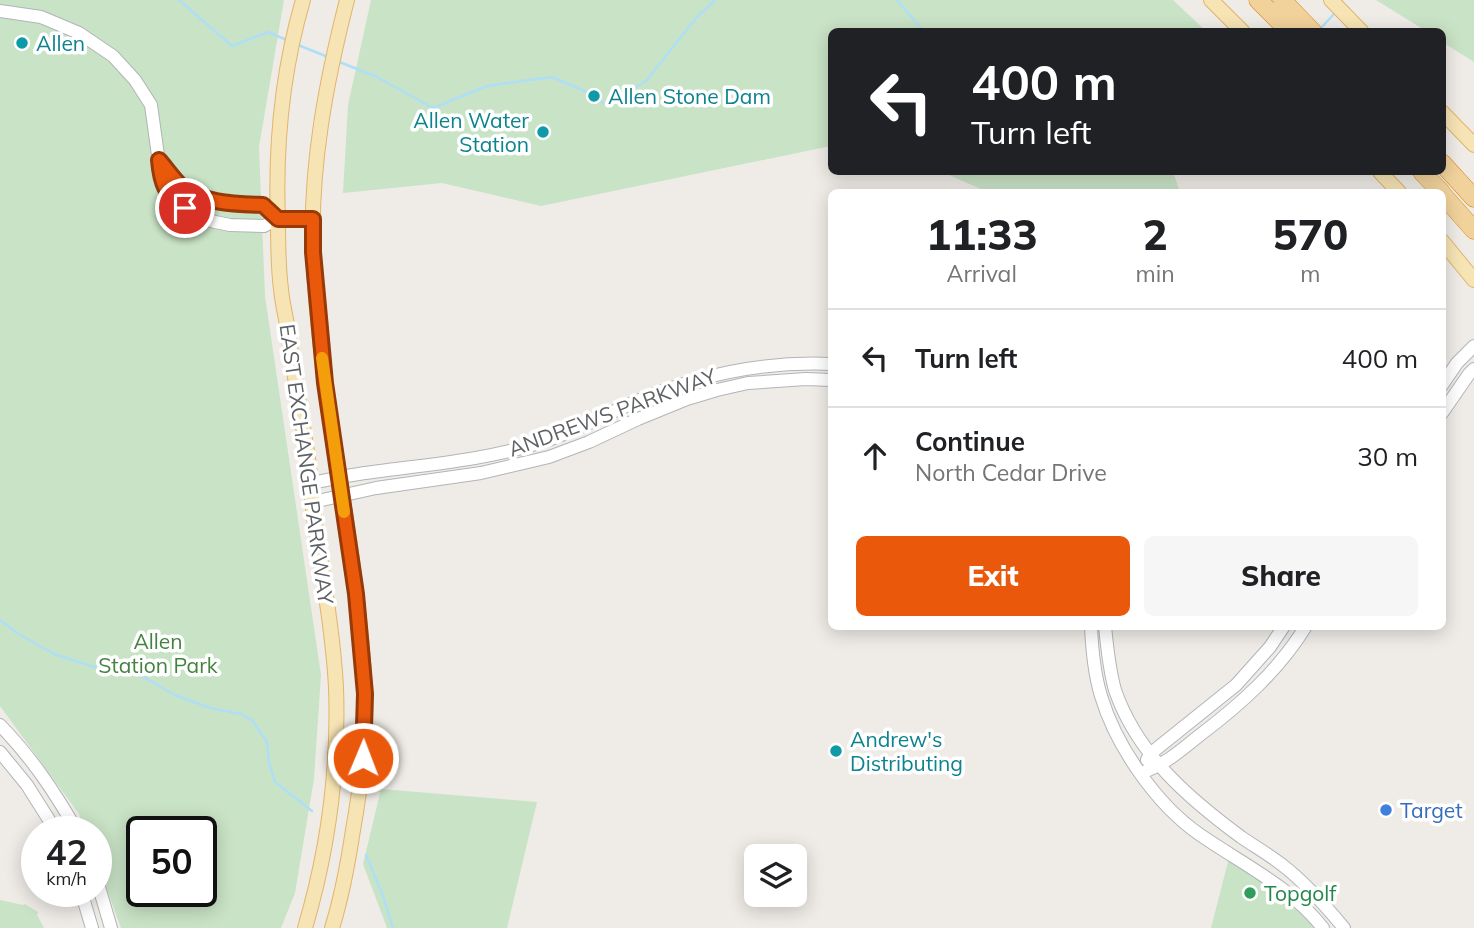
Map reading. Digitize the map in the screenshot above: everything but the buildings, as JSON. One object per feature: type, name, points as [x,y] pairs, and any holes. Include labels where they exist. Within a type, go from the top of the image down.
[{"type":"highway","points":[[1258,0],[1280,6],[1308,28]]},
{"type":"highway","points":[[1280,6],[1288,28]]},
{"type":"highway","points":[[1446,167],[1474,198]]},
{"type":"highway","points":[[1425,175],[1437,189]]},
{"type":"highway","points":[[1446,199],[1474,230]]},
{"type":"main road","name":"EAST EXCHANGE PARKWAY","points":[[303,0],[288,61],[276,180],[281,290],[312,483],[334,660],[336,716],[327,830],[305,928]]},
{"type":"main road","name":"EAST EXCHANGE PARKWAY","points":[[332,928],[348,860],[363,755],[364,682],[356,594],[318,325],[313,219],[316,162],[323,108],[347,0]]},
{"type":"main road","points":[[1211,0],[1239,28]]},
{"type":"main road","points":[[1331,0],[1358,28]]},
{"type":"main road","points":[[1446,116],[1474,145]]},
{"type":"main road","points":[[1384,175],[1396,189]]},
{"type":"main road","points":[[278,219],[313,219]]},
{"type":"main road","points":[[1446,246],[1474,280]]},
{"type":"main road","points":[[335,753],[363,755]]},
{"type":"street","points":[[0,11],[41,17],[79,33],[113,56],[135,80],[151,105],[161,177],[173,201],[195,215],[230,225],[264,226],[278,219],[263,205],[222,202],[191,192],[175,180],[159,160]]},
{"type":"street","points":[[1446,380],[1474,346]]},
{"type":"street","points":[[806,363],[806,379]]},
{"type":"street","name":"ANDREWS PARKWAY","points":[[312,483],[478,457],[528,446],[581,428],[657,393],[718,373],[745,368],[828,364]]},
{"type":"street","points":[[1446,408],[1474,369]]},
{"type":"street","name":"ANDREWS PARKWAY","points":[[313,502],[376,488],[481,473],[531,462],[589,442],[687,399],[746,383],[828,380]]},
{"type":"street","points":[[631,403],[638,419]]},
{"type":"street","points":[[528,446],[531,462]]},
{"type":"street","points":[[1091,630],[1095,670],[1108,717],[1126,750],[1154,791],[1198,833],[1271,879],[1306,909],[1323,928]]},
{"type":"street","points":[[1105,630],[1115,688],[1125,715],[1150,754],[1189,796],[1291,873],[1319,898],[1344,928]]},
{"type":"street","points":[[1141,773],[1150,754],[1237,685],[1281,630]]},
{"type":"street","points":[[1141,773],[1160,766],[1250,694],[1274,670],[1303,630]]},
{"type":"street","points":[[0,725],[39,770],[67,816]]},
{"type":"street","points":[[0,752],[27,785],[47,816]]},
{"type":"street","points":[[86,907],[92,928]]},
{"type":"street","points":[[105,907],[111,928]]},
{"type":"green space","name":"Allen Station Park","points":[[0,0],[284,0],[259,147],[265,296],[321,675],[314,779],[295,893],[281,928],[121,928],[112,904],[112,816],[79,814],[0,706]]},
{"type":"green space","points":[[371,0],[1173,0],[1203,28],[828,28],[828,147],[541,206],[442,183],[343,193],[348,105]]},
{"type":"green space","points":[[1376,0],[1474,0],[1474,62],[1446,44],[1446,28],[1421,28]]},
{"type":"green space","points":[[949,175],[1174,175],[1179,189],[981,189]]},
{"type":"green space","points":[[381,789],[537,802],[507,928],[387,928],[363,864]]},
{"type":"green space","name":"Topgolf","points":[[1229,858],[1275,890],[1315,928],[1211,928]]},
{"type":"green space","points":[[0,900],[30,907],[38,912],[44,928],[0,928]]},
{"type":"waterway","points":[[179,0],[232,46],[268,32],[289,41]]},
{"type":"waterway","points":[[337,61],[377,77],[433,108],[487,86],[552,77],[589,93],[606,105],[646,81],[696,18],[715,0]]},
{"type":"waterway","points":[[897,0],[921,28]]},
{"type":"waterway","points":[[1321,28],[1336,12]]},
{"type":"waterway","points":[[298,45],[328,57]]},
{"type":"waterway","points":[[0,620],[54,654],[104,670],[134,673],[175,695],[210,708],[241,714],[252,720],[267,742],[269,763],[275,782],[312,811]]},
{"type":"waterway","points":[[366,855],[393,928]]},
{"type":"slow traffic","points":[[322,358],[344,512]]},
{"type":"place","name":"Allen","points":[[22,43]]},
{"type":"place","name":"Allen Stone Dam","points":[[594,96]]},
{"type":"place","name":"Allen Water Station","points":[[543,132]]},
{"type":"place","name":"Andrew's Distributing","points":[[836,751]]},
{"type":"place","name":"Target","points":[[1386,810]]},
{"type":"place","name":"Topgolf","points":[[1250,893]]},
{"type":"route","points":[[185,208],[173,201],[166,190],[159,160],[184,188],[205,198],[263,205],[278,219],[313,219],[318,325],[356,594],[365,694],[363,758]]}]
